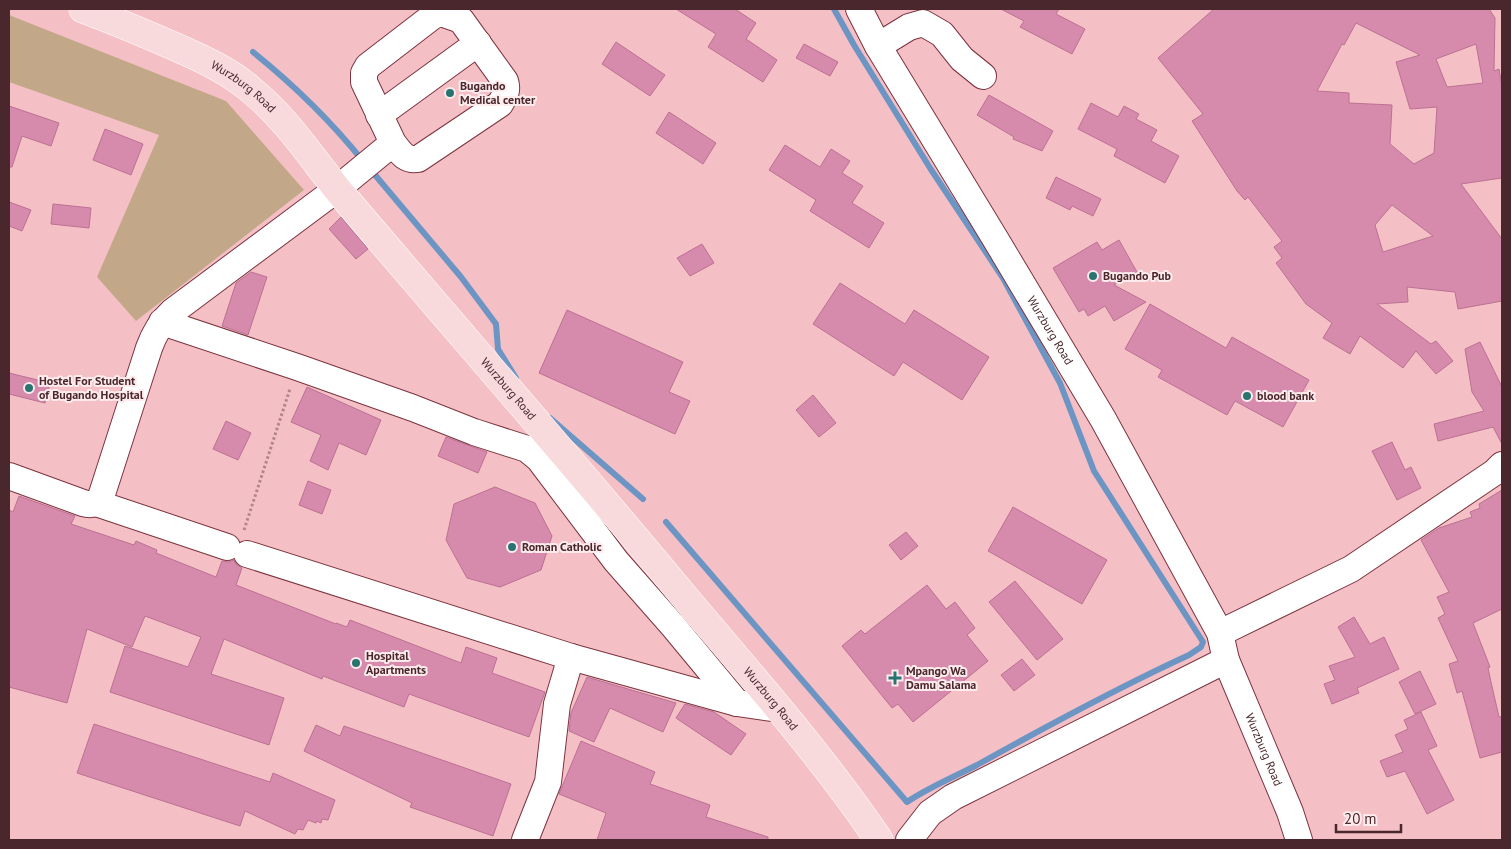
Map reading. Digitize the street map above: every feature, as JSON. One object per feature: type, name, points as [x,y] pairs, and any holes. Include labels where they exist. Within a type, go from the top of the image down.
[{"type":"main road","name":"Wurzburg Road","points":[[83,9],[136,29],[196,56],[226,72],[250,88],[270,106],[337,189],[629,530],[779,709],[853,802],[879,840]]},
{"type":"street","name":"Wurzburg Road","points":[[859,9],[878,46],[1103,419],[1220,633],[1226,660],[1290,812],[1299,840]]},
{"type":"street","points":[[441,13],[461,20],[505,81],[507,88],[505,97],[500,104],[418,159],[410,160],[405,158],[393,143],[379,115],[364,82],[364,73],[368,66],[432,16],[441,13]]},
{"type":"street","points":[[878,46],[909,27],[922,23],[942,34],[962,59],[983,76]]},
{"type":"street","points":[[379,115],[478,43]]},
{"type":"street","points":[[96,503],[102,494],[148,348],[162,322],[172,312],[337,189],[393,143]]},
{"type":"street","points":[[162,322],[297,367],[413,408],[474,432],[527,449],[539,459],[616,561],[737,703]]},
{"type":"street","points":[[1220,633],[1351,569],[1495,472],[1502,465]]},
{"type":"street","points":[[9,476],[83,503],[92,505],[96,503],[239,545],[571,657],[737,703],[779,709]]},
{"type":"street","points":[[524,840],[548,782],[557,704],[571,657]]},
{"type":"street","points":[[909,840],[930,813],[953,798],[1226,660]]},
{"type":"path","points":[[239,545],[297,367]]},
{"type":"shaded area","points":[[9,15],[226,101],[304,190],[136,321],[97,277],[159,135],[9,82]]},
{"type":"building","points":[[676,9],[735,9],[756,23],[746,39],[777,60],[763,82],[708,47],[716,34]]},
{"type":"building","points":[[1001,9],[1059,9],[1056,14],[1085,29],[1072,54],[1020,27],[1024,21]]},
{"type":"building","points":[[1214,9],[1489,9],[1495,18],[1494,71],[1499,69],[1502,86],[1502,178],[1461,184],[1502,239],[1502,301],[1458,309],[1455,292],[1407,287],[1408,302],[1377,304],[1431,344],[1436,341],[1453,361],[1436,374],[1416,351],[1403,368],[1360,336],[1350,354],[1323,338],[1332,323],[1306,304],[1276,263],[1282,258],[1274,247],[1282,241],[1248,197],[1245,200],[1237,191],[1192,121],[1203,114],[1158,58]],"holes":[[[1356,23],[1420,55],[1396,62],[1410,109],[1437,107],[1434,153],[1414,164],[1390,144],[1392,105],[1349,103],[1349,93],[1317,91],[1342,44],[1344,45]],[[1476,44],[1483,83],[1447,87],[1436,59]],[[1392,205],[1433,236],[1383,252],[1375,225]]]},
{"type":"building","points":[[616,42],[665,75],[650,96],[602,64]]},
{"type":"building","points":[[804,44],[838,62],[830,76],[796,58]]},
{"type":"building","points":[[989,95],[1053,131],[1042,151],[1013,139],[1014,137],[977,115]]},
{"type":"building","points":[[1091,103],[1118,117],[1124,106],[1139,114],[1136,119],[1157,130],[1151,141],[1179,156],[1165,183],[1114,156],[1117,149],[1078,129]]},
{"type":"building","points":[[9,106],[59,123],[51,146],[22,136],[12,167],[9,167]]},
{"type":"building","points":[[669,112],[716,143],[703,164],[656,133]]},
{"type":"building","points":[[105,129],[143,144],[131,175],[93,160]]},
{"type":"building","points":[[785,145],[820,167],[831,149],[850,161],[842,173],[863,186],[852,203],[884,223],[869,248],[810,211],[816,200],[769,170]]},
{"type":"building","points":[[1056,177],[1101,199],[1093,216],[1072,206],[1070,210],[1046,198]]},
{"type":"building","points":[[9,202],[31,210],[22,231],[9,226]]},
{"type":"building","points":[[53,204],[91,208],[89,228],[51,224]]},
{"type":"building","points":[[341,217],[368,249],[356,259],[329,229]]},
{"type":"building","name":"Bugando Pub","points":[[1119,240],[1137,272],[1114,285],[1146,302],[1114,321],[1105,306],[1088,316],[1084,309],[1079,312],[1053,268],[1097,242],[1102,250]]},
{"type":"building","points":[[702,244],[714,263],[690,276],[677,258]]},
{"type":"building","points":[[251,272],[267,277],[248,335],[222,326],[236,283]]},
{"type":"building","points":[[840,283],[905,324],[914,310],[989,357],[962,400],[903,362],[894,376],[813,324]]},
{"type":"building","points":[[1150,304],[1226,348],[1232,337],[1309,380],[1283,427],[1235,401],[1227,415],[1158,377],[1162,370],[1125,349]]},
{"type":"building","points":[[567,310],[683,362],[669,392],[690,401],[675,434],[539,373]]},
{"type":"building","points":[[1480,342],[1502,387],[1502,444],[1493,427],[1438,441],[1434,424],[1484,411],[1472,392],[1465,349]]},
{"type":"building","name":"Hostel For Student of Bugando Hospital","points":[[9,373],[50,383],[45,403],[9,394]]},
{"type":"building","points":[[307,387],[381,420],[366,455],[339,443],[328,470],[310,461],[321,435],[291,422]]},
{"type":"building","points":[[813,395],[836,423],[819,437],[796,410]]},
{"type":"building","points":[[226,421],[251,433],[238,460],[213,449]]},
{"type":"building","points":[[446,437],[487,452],[478,473],[438,456]]},
{"type":"building","points":[[1392,442],[1405,470],[1411,467],[1421,488],[1397,500],[1372,451]]},
{"type":"building","points":[[308,481],[331,490],[322,514],[299,505]]},
{"type":"building","points":[[495,487],[535,503],[552,536],[541,570],[500,587],[467,578],[446,540],[454,504]]},
{"type":"building","points":[[1502,490],[1502,609],[1473,623],[1490,667],[1488,668],[1499,717],[1502,717],[1502,752],[1480,758],[1462,691],[1457,693],[1449,664],[1458,661],[1438,618],[1445,614],[1437,597],[1449,592],[1421,540],[1439,528],[1472,517],[1470,512],[1480,508],[1479,504]]},
{"type":"building","points":[[19,496],[75,516],[71,524],[134,545],[136,541],[157,550],[156,553],[216,577],[222,561],[229,562],[234,560],[242,568],[236,585],[336,624],[347,627],[350,620],[461,663],[466,647],[497,658],[492,673],[545,692],[529,737],[409,694],[404,707],[323,676],[322,679],[224,639],[211,674],[284,698],[269,745],[110,692],[125,646],[188,667],[201,637],[145,616],[132,647],[87,629],[67,703],[9,687],[9,510],[13,512]]},
{"type":"building","points":[[1013,507],[1107,560],[1082,604],[988,551]]},
{"type":"building","points":[[906,532],[918,546],[901,560],[889,545]]},
{"type":"building","points":[[1015,581],[1063,639],[1037,660],[989,602]]},
{"type":"building","points":[[927,585],[946,609],[955,602],[975,628],[967,635],[988,661],[913,722],[898,704],[892,708],[842,646],[861,630],[865,634]]},
{"type":"building","points":[[1354,617],[1370,644],[1384,637],[1399,669],[1357,688],[1359,693],[1332,704],[1324,684],[1335,680],[1329,666],[1355,657],[1338,627]]},
{"type":"building","points":[[1022,659],[1035,675],[1014,691],[1001,675]]},
{"type":"building","points":[[1420,671],[1436,704],[1415,714],[1399,682]]},
{"type":"building","points":[[587,677],[676,703],[663,732],[610,708],[594,742],[569,731],[571,713]]},
{"type":"building","points":[[685,704],[714,712],[746,734],[731,755],[676,718]]},
{"type":"building","points":[[1421,712],[1437,746],[1428,750],[1454,800],[1427,814],[1405,771],[1387,777],[1380,761],[1403,752],[1395,735],[1408,729],[1404,720]]},
{"type":"building","points":[[94,724],[270,782],[273,773],[335,800],[328,820],[322,819],[321,823],[317,821],[316,823],[308,820],[303,830],[298,829],[295,834],[245,811],[240,826],[77,773]]},
{"type":"building","points":[[316,725],[340,736],[344,726],[511,784],[493,836],[410,807],[412,803],[304,751]]},
{"type":"building","points":[[581,741],[655,772],[650,784],[710,805],[706,817],[768,837],[768,840],[597,840],[606,813],[559,794]]},
{"type":"waterway","points":[[666,522],[907,802],[1082,708],[1189,655],[1201,647],[1203,642],[1094,471],[1060,383],[1003,278],[930,168],[834,9]]},
{"type":"waterway","points":[[253,52],[311,104],[338,131],[363,161]]},
{"type":"waterway","points":[[370,169],[461,277],[496,324],[498,349],[516,378]]},
{"type":"waterway","points":[[550,418],[643,499]]},
{"type":"place","name":"Bugando Medical center","points":[[450,93]]},
{"type":"place","name":"Bugando Pub","points":[[1093,276]]},
{"type":"place","name":"Hostel For Student of Bugando Hospital","points":[[29,388]]},
{"type":"place","name":"blood bank","points":[[1247,396]]},
{"type":"place","name":"Roman Catholic","points":[[512,547]]},
{"type":"place","name":"Hospital Apartments","points":[[356,663]]},
{"type":"place","name":"Mpango Wa Damu Salama","points":[[895,678]]}]
